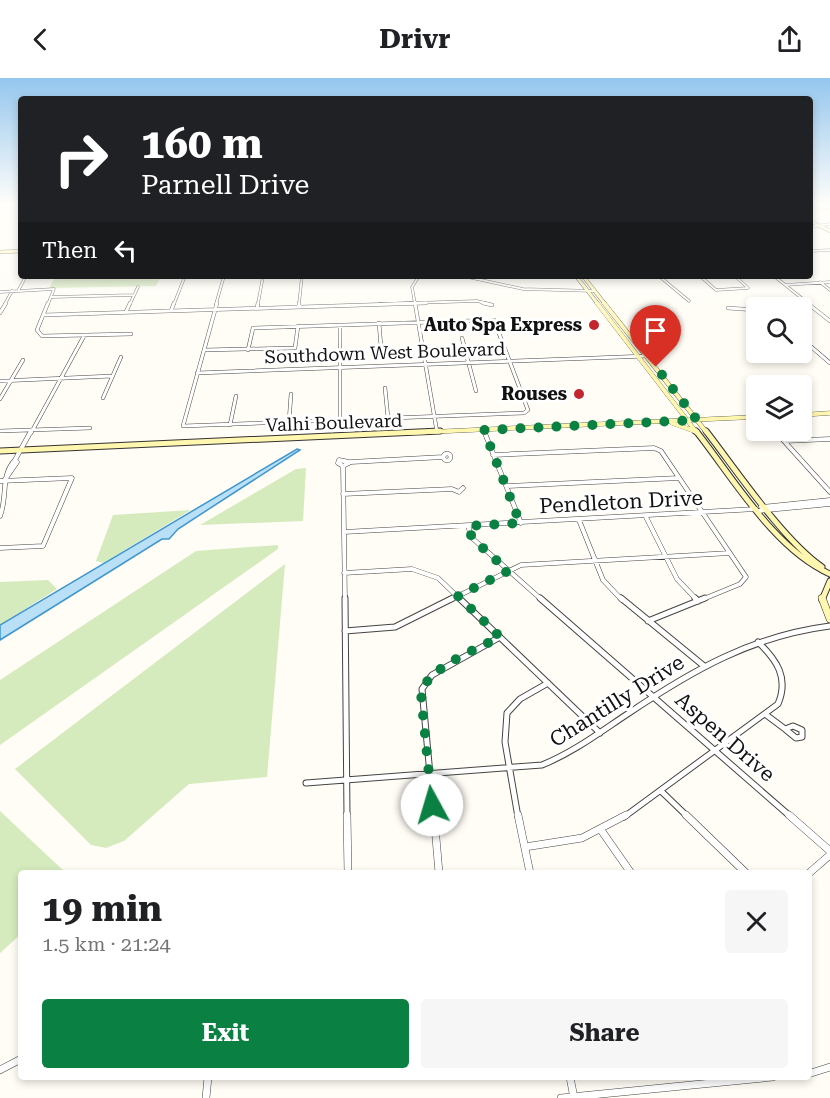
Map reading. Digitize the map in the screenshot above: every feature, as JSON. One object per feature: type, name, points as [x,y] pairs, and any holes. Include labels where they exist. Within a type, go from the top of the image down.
[{"type":"street","points":[[18,291],[24,279]]},
{"type":"street","points":[[171,310],[183,279]]},
{"type":"street","points":[[223,279],[183,426],[527,412],[511,362],[494,320],[253,328],[248,350]]},
{"type":"street","points":[[257,308],[262,279]]},
{"type":"street","points":[[299,306],[302,279]]},
{"type":"street","points":[[417,279],[412,287],[414,303],[437,432]]},
{"type":"street","points":[[477,279],[523,289],[591,290]]},
{"type":"street","points":[[488,279],[524,286],[591,290]]},
{"type":"street","points":[[579,279],[647,356],[795,543],[809,558],[830,573]]},
{"type":"street","points":[[586,279],[639,357],[783,543],[810,565],[830,573]]},
{"type":"street","points":[[662,279],[689,301]]},
{"type":"street","points":[[703,279],[715,289],[748,288],[738,279]]},
{"type":"street","points":[[777,279],[830,321]]},
{"type":"street","points":[[820,282],[830,290]]},
{"type":"street","points":[[784,285],[830,282]]},
{"type":"street","points":[[126,312],[138,287]]},
{"type":"street","points":[[0,292],[54,289],[37,330],[42,336],[131,334]]},
{"type":"street","points":[[0,313],[12,291]]},
{"type":"street","points":[[51,297],[134,295]]},
{"type":"street","points":[[44,315],[477,301],[492,305]]},
{"type":"street","points":[[728,308],[746,309]]},
{"type":"street","points":[[379,323],[381,347]]},
{"type":"street","points":[[340,325],[340,420]]},
{"type":"street","points":[[204,350],[296,348],[298,326]]},
{"type":"street","points":[[2,481],[8,479],[17,462],[15,460],[84,336]]},
{"type":"street","points":[[462,338],[476,391]]},
{"type":"street","points":[[812,347],[830,363]]},
{"type":"street","name":"Southdown West Boulevard","points":[[197,373],[647,356]]},
{"type":"street","points":[[103,398],[121,357]]},
{"type":"street","points":[[0,399],[23,360]]},
{"type":"street","points":[[0,381],[112,376]]},
{"type":"street","points":[[385,388],[388,418]]},
{"type":"street","points":[[289,422],[291,394]]},
{"type":"street","points":[[230,425],[236,396]]},
{"type":"street","points":[[812,414],[830,413]]},
{"type":"street","name":"Valhi Boulevard","points":[[0,450],[746,418]]},
{"type":"street","name":"Valhi Boulevard","points":[[669,422],[697,432]]},
{"type":"street","points":[[0,431],[90,428]]},
{"type":"street","points":[[484,430],[520,523]]},
{"type":"street","points":[[812,440],[830,439]]},
{"type":"street","points":[[784,441],[830,492]]},
{"type":"street","points":[[493,455],[658,449],[745,574],[745,580],[648,621]]},
{"type":"street","points":[[348,870],[343,466],[338,463],[339,460],[349,462],[443,458]]},
{"type":"street","points":[[0,548],[43,546],[72,478],[2,481]]},
{"type":"street","points":[[506,486],[679,478]]},
{"type":"street","points":[[0,516],[5,503],[1,490],[2,481]]},
{"type":"street","points":[[343,494],[452,489],[459,492],[463,488]]},
{"type":"street","name":"Pendleton Drive","points":[[344,532],[703,513],[830,502]]},
{"type":"street","points":[[646,516],[677,579],[698,601]]},
{"type":"street","points":[[579,520],[594,560],[608,588],[704,666]]},
{"type":"street","name":"Aspen Drive","points":[[468,526],[472,538],[508,571],[830,853]]},
{"type":"street","points":[[783,543],[795,543]]},
{"type":"street","points":[[345,631],[395,627],[508,571],[535,563],[730,553]]},
{"type":"street","points":[[344,573],[421,570],[438,578],[600,733]]},
{"type":"street","points":[[830,581],[821,593],[821,600],[830,619]]},
{"type":"street","name":"Chantilly Drive","points":[[306,783],[510,769],[556,760],[704,666],[795,628],[830,626]]},
{"type":"street","points":[[439,870],[421,694],[424,683],[438,671],[500,637]]},
{"type":"street","points":[[525,847],[562,843],[601,830],[661,791],[765,714],[782,696],[783,676],[777,662],[758,642]]},
{"type":"street","points":[[529,870],[504,731],[507,714],[522,698],[548,683]]},
{"type":"street","points":[[765,714],[785,729]]},
{"type":"street","points":[[661,791],[743,870]]},
{"type":"street","points":[[601,830],[629,870]]},
{"type":"street","points":[[812,870],[830,853]]},
{"type":"street","points":[[0,1070],[18,1061]]},
{"type":"street","points":[[812,1073],[830,1067]]},
{"type":"street","points":[[206,1098],[208,1080]]},
{"type":"street","points":[[571,1080],[574,1097]]},
{"type":"street","points":[[561,1098],[743,1080]]},
{"type":"green space","points":[[54,279],[160,279],[156,286],[49,288]]},
{"type":"green space","points":[[306,468],[303,521],[200,525],[296,469]]},
{"type":"green space","points":[[191,510],[103,563],[96,561],[113,515]]},
{"type":"green space","points":[[278,545],[278,549],[0,745],[0,680],[196,551]]},
{"type":"green space","points":[[285,564],[267,777],[189,784],[124,841],[106,848],[91,845],[15,769]]},
{"type":"green space","points":[[48,580],[57,589],[0,625],[0,582]]},
{"type":"green space","points":[[0,811],[63,870],[18,870],[18,937],[0,953]]},
{"type":"water","points":[[297,449],[300,450],[178,529],[169,539],[162,539],[0,640],[0,625]]},
{"type":"place","name":"Auto Spa Express","points":[[594,325]]},
{"type":"place","name":"Rouses","points":[[579,394]]},
{"type":"route","points":[[432,805],[421,694],[424,683],[438,671],[500,637],[458,596],[508,571],[472,538],[468,526],[520,523],[484,430],[697,420],[656,367]]}]
